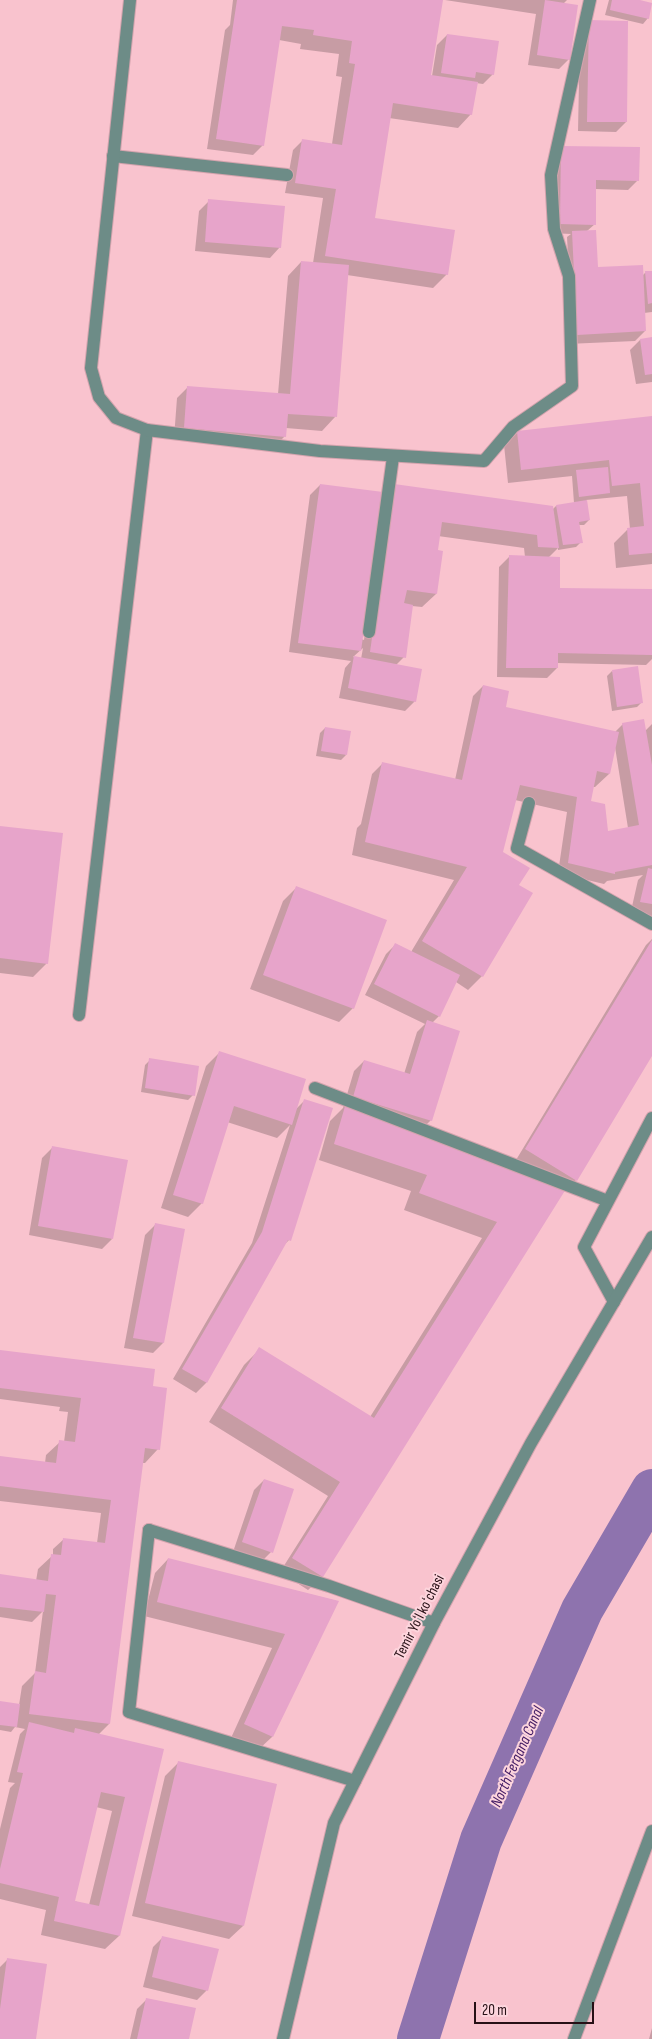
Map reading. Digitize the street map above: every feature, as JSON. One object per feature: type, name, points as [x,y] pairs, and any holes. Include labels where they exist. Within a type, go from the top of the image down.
[{"type":"street","points":[[130,0],[91,368],[99,397],[116,418],[148,430],[320,451],[393,457],[484,461],[513,428],[572,386],[569,276],[554,228],[551,175],[590,0]]},
{"type":"street","points":[[113,156],[287,175]]},
{"type":"street","points":[[79,1015],[148,430]]},
{"type":"street","points":[[369,632],[393,457]]},
{"type":"street","points":[[529,803],[517,848],[652,924]]},
{"type":"street","points":[[315,1088],[608,1201]]},
{"type":"street","points":[[614,1302],[584,1247],[652,1118]]},
{"type":"street","name":"Temir Yoʻl koʻchasi","points":[[283,2039],[334,1823],[434,1623],[531,1442],[652,1237]]},
{"type":"street","points":[[354,1781],[130,1712],[149,1530],[329,1586],[434,1623]]},
{"type":"street","points":[[574,2039],[652,1831]]},
{"type":"building","points":[[237,0],[443,0],[431,75],[478,82],[472,115],[393,103],[375,218],[455,230],[448,275],[325,256],[336,189],[295,183],[302,139],[342,145],[355,64],[349,63],[352,41],[313,35],[314,30],[282,26],[264,146],[216,139]]},
{"type":"building","points":[[545,0],[578,5],[570,60],[537,55]]},
{"type":"building","points":[[612,0],[640,0],[652,3],[649,19],[610,10]]},
{"type":"building","points":[[589,20],[628,21],[627,122],[587,122]]},
{"type":"building","points":[[447,34],[499,41],[494,75],[476,72],[475,78],[441,73]]},
{"type":"building","points":[[561,146],[640,147],[639,181],[596,180],[596,225],[560,224]]},
{"type":"building","points":[[208,199],[285,206],[281,248],[205,242]]},
{"type":"building","points":[[596,230],[598,267],[643,265],[646,331],[577,335],[572,231]]},
{"type":"building","points":[[301,261],[349,265],[337,417],[288,414],[286,437],[184,428],[187,386],[290,394]]},
{"type":"building","points":[[645,271],[652,271],[652,303],[648,304]]},
{"type":"building","points":[[652,337],[652,374],[645,375],[640,339]]},
{"type":"building","points":[[652,416],[652,553],[629,555],[627,528],[644,526],[640,483],[612,486],[609,460],[521,470],[517,431]]},
{"type":"building","points":[[608,467],[610,493],[579,497],[576,470]]},
{"type":"building","points":[[320,484],[383,492],[361,651],[298,643]]},
{"type":"building","points":[[394,484],[553,506],[559,548],[538,547],[537,535],[442,522],[438,550],[443,551],[437,594],[407,590],[404,603],[413,605],[406,658],[370,652]]},
{"type":"building","points":[[587,500],[590,520],[579,522],[583,543],[563,545],[556,505]]},
{"type":"building","points":[[509,555],[560,557],[560,588],[652,589],[652,655],[558,653],[558,668],[506,668]]},
{"type":"building","points":[[354,656],[422,669],[416,702],[348,688]]},
{"type":"building","points":[[638,666],[643,703],[617,707],[612,670]]},
{"type":"building","points":[[483,685],[509,691],[506,707],[619,732],[610,774],[597,771],[591,801],[605,804],[608,831],[639,825],[622,723],[644,719],[652,765],[652,865],[615,872],[615,874],[568,863],[577,797],[520,785],[503,852],[530,868],[519,885],[533,893],[483,977],[422,941],[467,867],[365,842],[382,762],[462,780]]},
{"type":"building","points":[[325,727],[351,731],[347,755],[321,751]]},
{"type":"building","points":[[0,826],[63,833],[48,964],[0,958]]},
{"type":"building","points":[[648,868],[652,869],[652,904],[640,902]]},
{"type":"building","points":[[296,886],[387,920],[354,1009],[263,975]]},
{"type":"building","points":[[652,940],[652,1056],[577,1181],[525,1149]]},
{"type":"building","points":[[395,943],[460,975],[440,1017],[374,984]]},
{"type":"building","points":[[427,1020],[460,1031],[432,1121],[353,1097],[364,1060],[410,1074]]},
{"type":"building","points":[[219,1051],[306,1079],[292,1125],[234,1106],[203,1204],[173,1195]]},
{"type":"building","points":[[149,1058],[199,1066],[195,1096],[145,1088]]},
{"type":"building","points":[[304,1099],[333,1108],[291,1241],[288,1240],[207,1383],[182,1369],[262,1232]]},
{"type":"building","points":[[346,1103],[566,1189],[323,1577],[292,1558],[340,1482],[221,1408],[259,1347],[374,1418],[497,1222],[419,1193],[427,1175],[334,1144]]},
{"type":"building","points":[[52,1146],[128,1160],[113,1239],[38,1226]]},
{"type":"building","points":[[155,1223],[185,1229],[164,1343],[133,1338]]},
{"type":"building","points":[[0,1350],[155,1369],[153,1386],[167,1388],[160,1450],[145,1448],[110,1724],[29,1714],[35,1671],[46,1673],[56,1595],[46,1594],[44,1612],[0,1607],[0,1574],[48,1581],[51,1554],[61,1555],[63,1538],[105,1543],[111,1500],[0,1486],[0,1456],[56,1463],[59,1440],[75,1442],[81,1398],[0,1388]]},
{"type":"building","points":[[264,1479],[294,1489],[273,1553],[242,1542]]},
{"type":"building","points":[[168,1558],[339,1601],[273,1737],[244,1724],[285,1634],[157,1602]]},
{"type":"building","points":[[0,1701],[20,1704],[17,1727],[0,1725]]},
{"type":"building","points":[[29,1722],[74,1733],[75,1728],[164,1749],[120,1936],[54,1921],[59,1897],[0,1883],[0,1869],[23,1773],[17,1772]],"holes":[[[101,1792],[125,1797],[99,1906],[75,1901]]]},
{"type":"building","points":[[178,1761],[277,1784],[244,1926],[145,1903]]},
{"type":"building","points":[[162,1936],[219,1949],[208,1991],[152,1977]]},
{"type":"building","points":[[7,1958],[47,1964],[36,2039],[0,2039],[0,2009]]},
{"type":"building","points":[[146,1998],[196,2008],[189,2039],[137,2039]]},
{"type":"waterway","name":"North Fergana Canal","points":[[418,2039],[481,1840],[582,1610],[652,1490]]}]
